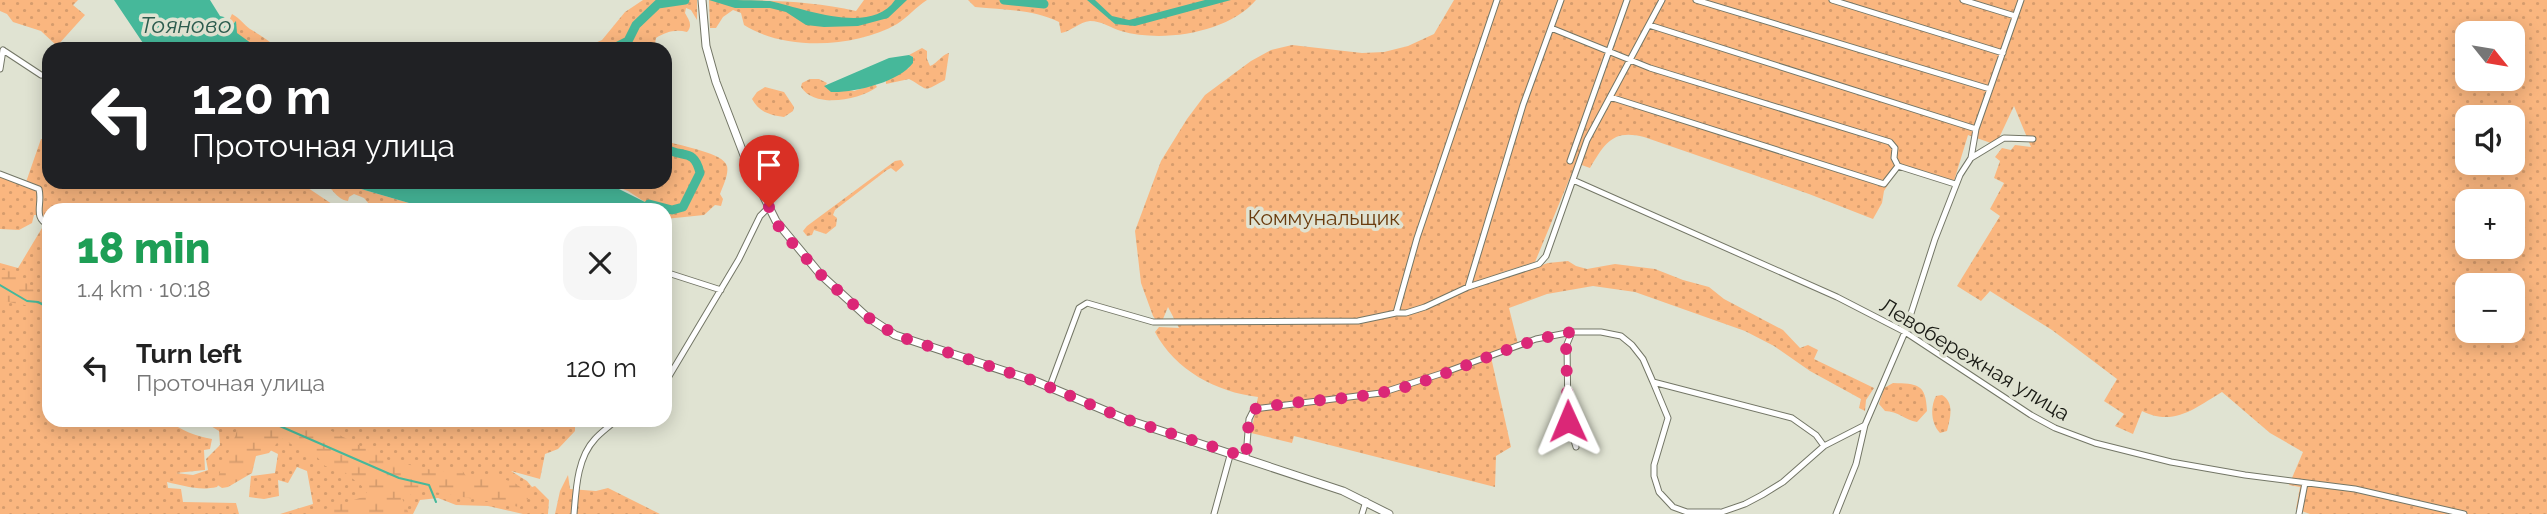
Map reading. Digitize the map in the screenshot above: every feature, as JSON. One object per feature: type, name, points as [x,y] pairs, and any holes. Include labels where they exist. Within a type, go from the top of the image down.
[{"type":"street","points":[[702,0],[710,63],[716,82],[736,136],[780,229],[820,274],[866,316],[884,329],[906,339],[1050,386],[1125,419],[1246,457],[1366,501],[1389,514]]},
{"type":"street","points":[[1396,313],[1417,238],[1497,0]]},
{"type":"street","points":[[1468,287],[1523,105],[1561,0]]},
{"type":"street","points":[[1570,161],[1627,0]]},
{"type":"street","points":[[1050,386],[1079,308],[1087,303],[1143,320],[1165,322],[1358,321],[1406,313],[1468,287],[1539,264],[1544,260],[1587,140],[1662,0]]},
{"type":"street","points":[[1696,0],[1990,89]]},
{"type":"street","points":[[1832,0],[2003,52]]},
{"type":"street","points":[[1963,0],[2015,16]]},
{"type":"street","points":[[1836,514],[1856,464],[1865,425],[1905,332],[1955,184],[1971,158],[1976,129],[2021,0]]},
{"type":"street","points":[[1649,25],[1976,129]]},
{"type":"street","points":[[1551,28],[1629,60],[1716,90],[1890,142],[1895,148],[1894,158],[1898,166],[1955,184]]},
{"type":"street","points":[[0,69],[1,49]]},
{"type":"street","points":[[1,49],[41,75]]},
{"type":"street","points":[[1610,97],[1884,184],[1898,166]]},
{"type":"street","points":[[1971,158],[2004,138],[2033,139]]},
{"type":"street","points":[[0,174],[39,189],[41,196],[38,212],[42,222]]},
{"type":"street","name":"Левобережная улица","points":[[1573,180],[1837,297],[1905,332],[2031,415],[2055,428],[2095,443],[2147,457],[2230,473],[2381,494],[2464,514]]},
{"type":"street","points":[[672,371],[739,259],[760,216],[769,207]]},
{"type":"street","points":[[672,274],[721,290]]},
{"type":"street","points":[[1246,457],[1249,418],[1254,409],[1381,393],[1536,339],[1572,332],[1601,332],[1621,336],[1643,359],[1668,418],[1654,465],[1654,476],[1659,492],[1673,507],[1687,512],[1737,511],[1783,482],[1824,446],[1865,425]]},
{"type":"street","points":[[1572,332],[1566,344],[1568,421],[1576,447]]},
{"type":"street","points":[[1653,382],[1792,418],[1816,435],[1824,446]]},
{"type":"street","points":[[574,514],[578,479],[584,457],[594,439],[608,427]]},
{"type":"street","points":[[1214,514],[1231,452]]},
{"type":"street","points":[[2300,514],[2305,483]]},
{"type":"street","points":[[1362,514],[1366,501]]},
{"type":"green space","points":[[0,0],[78,0],[73,5],[85,15],[61,42],[53,42],[41,31],[13,22],[7,14],[0,11]]},
{"type":"green space","points":[[643,0],[697,0],[697,20],[691,10],[686,8],[685,13],[690,25],[687,32],[667,33],[656,38],[655,42],[597,42],[625,12]]},
{"type":"green space","points":[[709,0],[801,3],[856,11],[864,0],[927,0],[897,24],[880,32],[841,42],[820,43],[779,39],[761,33],[744,25],[741,13],[733,10],[723,17],[716,28],[710,28]]},
{"type":"green space","points":[[968,0],[1256,0],[1244,11],[1212,27],[1155,36],[1121,31],[1090,21],[1061,33],[1059,22],[1049,18],[1018,11],[975,7]]},
{"type":"green space","name":"Коммунальщик","points":[[1454,0],[2547,0],[2547,514],[2310,514],[2296,509],[2300,487],[2289,485],[2303,452],[2270,433],[2222,392],[2184,414],[2164,417],[2142,411],[2133,434],[2115,426],[2124,414],[2104,401],[2117,379],[2052,330],[1990,291],[1981,301],[1957,286],[2000,216],[1990,209],[2004,183],[1994,178],[2000,161],[1995,157],[2002,148],[2011,150],[2015,145],[2031,147],[2014,106],[1999,138],[1991,143],[1968,135],[1954,181],[1901,164],[1884,191],[1882,203],[1873,219],[1644,137],[1617,137],[1600,151],[1590,168],[1576,163],[1535,262],[1500,273],[1500,279],[1548,263],[1568,261],[1587,269],[1615,264],[1655,269],[1709,287],[1724,299],[1783,330],[1800,348],[1808,345],[1818,350],[1814,359],[1874,388],[1866,400],[1865,411],[1859,408],[1861,399],[1745,331],[1635,292],[1593,286],[1547,294],[1509,308],[1519,348],[1491,357],[1511,447],[1496,456],[1495,487],[1294,436],[1292,443],[1251,433],[1258,397],[1227,390],[1198,377],[1174,357],[1155,332],[1159,327],[1179,328],[1168,307],[1163,319],[1156,320],[1153,316],[1141,283],[1135,231],[1161,161],[1205,95],[1251,61],[1271,50],[1292,45],[1362,53],[1384,52],[1408,46],[1434,34]]},
{"type":"green space","points":[[232,14],[270,42],[248,42],[236,33],[235,22],[228,23]]},
{"type":"green space","points":[[922,48],[927,51],[930,66],[949,53],[945,80],[926,89],[909,79],[886,84],[886,80],[909,68],[913,57],[909,55]]},
{"type":"green space","points":[[819,79],[827,83],[825,86],[854,91],[875,84],[877,87],[849,99],[826,100],[808,94],[801,87],[802,83]]},
{"type":"green space","points":[[765,87],[784,92],[794,107],[793,111],[784,117],[770,114],[758,107],[752,99]]},
{"type":"green space","points":[[42,139],[42,189],[310,189],[330,203],[42,203],[42,218],[40,215],[34,215],[32,223],[19,230],[0,229],[0,177],[25,185]]},
{"type":"green space","points":[[672,143],[718,157],[727,166],[720,194],[723,199],[721,206],[715,205],[704,215],[672,218],[672,203],[646,203],[623,189],[672,189]]},
{"type":"green space","points":[[901,160],[904,165],[896,172],[891,168],[887,170],[835,210],[833,215],[837,218],[836,226],[826,234],[814,230],[812,235],[807,236],[803,231],[895,161]]},
{"type":"green space","points":[[330,189],[361,189],[409,203],[368,203],[354,194],[348,201]]},
{"type":"green space","points":[[42,228],[42,427],[178,427],[212,439],[210,449],[204,450],[205,470],[176,473],[193,475],[208,470],[206,459],[220,445],[219,431],[212,427],[575,427],[575,431],[558,449],[545,454],[540,479],[511,471],[532,487],[535,486],[549,500],[548,514],[523,514],[488,506],[456,505],[438,498],[420,500],[413,514],[280,514],[313,504],[307,471],[297,467],[288,483],[278,480],[279,496],[264,499],[249,497],[251,476],[275,473],[278,454],[266,448],[224,476],[217,487],[198,488],[167,482],[168,488],[181,489],[183,502],[236,503],[239,514],[0,514],[0,263],[18,268]]},
{"type":"green space","points":[[0,270],[17,273],[42,294],[42,310],[0,299]]},
{"type":"green space","points":[[1893,383],[1914,385],[1922,390],[1927,411],[1917,422],[1885,411],[1879,404],[1884,388]]},
{"type":"green space","points":[[1942,395],[1949,402],[1951,411],[1947,431],[1940,433],[1933,420],[1932,410],[1936,396]]},
{"type":"green space","points":[[229,427],[324,427],[388,460],[441,472],[459,466],[466,476],[511,481],[524,491],[528,499],[520,507],[423,490],[402,498],[409,514],[310,514],[363,497],[368,491],[343,471],[325,466],[317,457],[302,452],[281,438],[269,453],[256,456],[252,473],[222,488],[216,484],[238,428],[232,430]]},
{"type":"green space","points":[[568,475],[570,489],[596,491],[608,488],[660,514],[555,514],[560,491]]},
{"type":"water","name":"Тояново","points":[[114,0],[210,0],[228,23],[233,24],[236,21],[237,33],[249,42],[142,42]]},
{"type":"water","points":[[709,0],[770,1],[836,17],[854,18],[884,11],[895,0],[907,0],[888,18],[858,26],[824,27],[806,25],[786,12],[770,8],[735,8]]},
{"type":"water","points":[[1087,0],[1095,0],[1112,16],[1129,20],[1205,0],[1231,0],[1135,26],[1115,24]]},
{"type":"water","points":[[909,55],[913,57],[913,63],[898,76],[887,81],[841,92],[831,92],[824,86],[889,58]]},
{"type":"water","points":[[361,189],[619,189],[647,203],[409,203]]},
{"type":"waterway","points":[[626,42],[636,25],[658,4],[685,0]]},
{"type":"waterway","points":[[1004,0],[1044,4]]},
{"type":"waterway","points":[[672,151],[691,157],[700,173],[683,207],[672,210]]},
{"type":"waterway","points":[[0,285],[27,301],[42,304]]},
{"type":"waterway","points":[[282,427],[399,478],[429,485],[436,502]]},
{"type":"route","points":[[769,207],[780,229],[820,274],[866,316],[895,335],[1035,381],[1125,419],[1246,457],[1249,418],[1254,409],[1381,393],[1422,381],[1536,339],[1572,332],[1566,344],[1568,421]]}]
